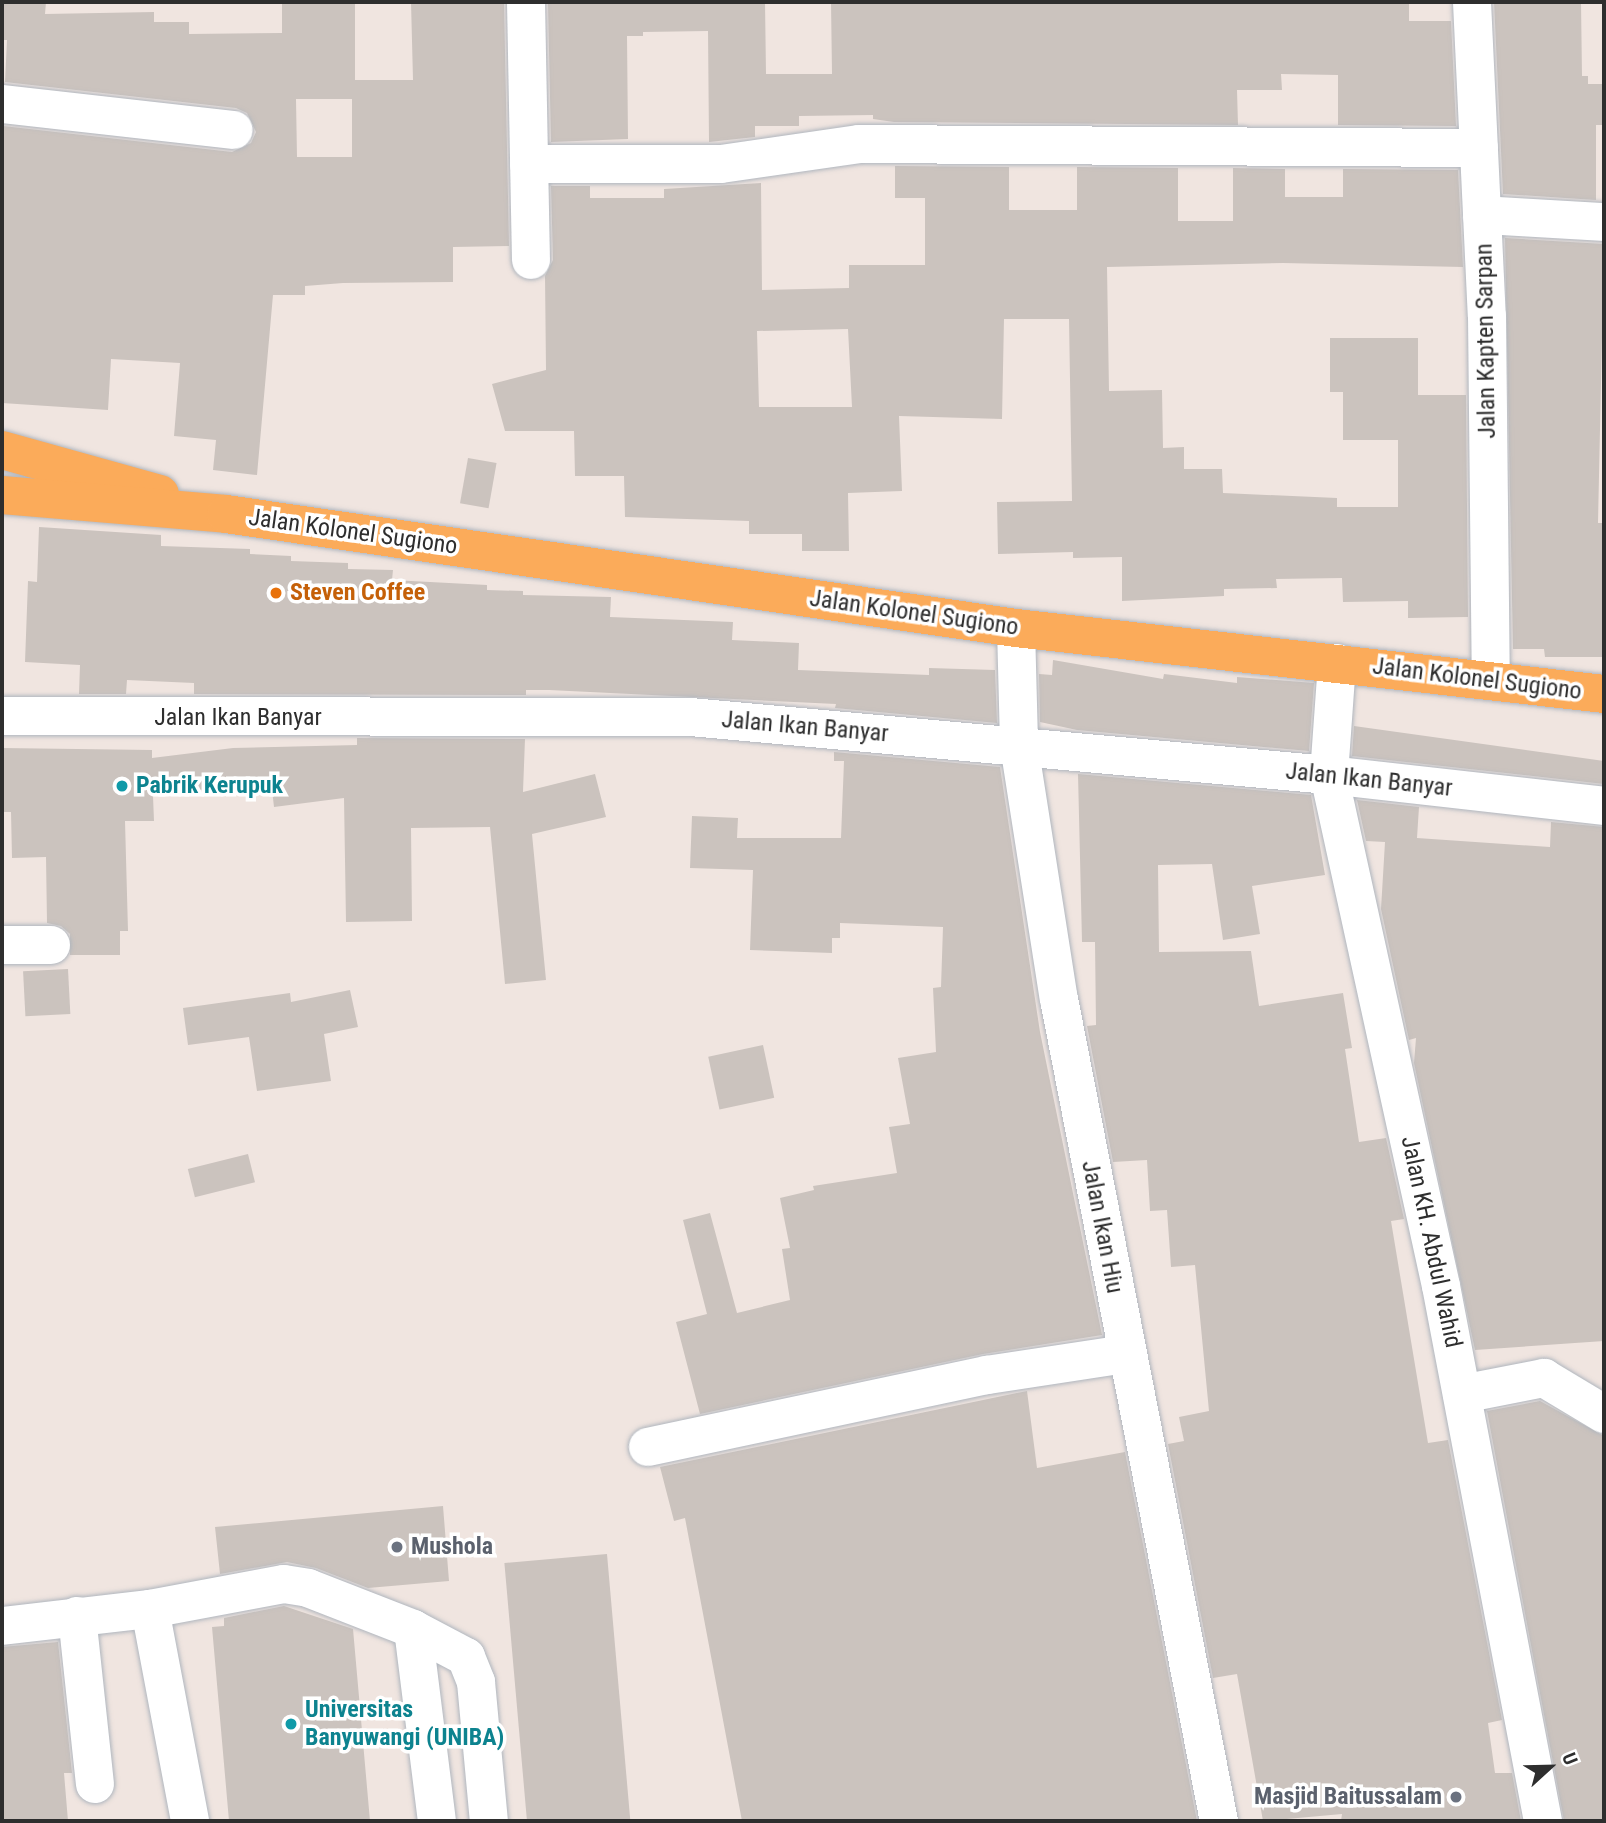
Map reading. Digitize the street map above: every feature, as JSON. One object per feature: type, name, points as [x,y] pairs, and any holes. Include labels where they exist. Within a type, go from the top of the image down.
[{"type":"main road","name":"Jalan Kolonel Sugiono","points":[[2,450],[226,514]]},
{"type":"main road","name":"Jalan Kolonel Sugiono","points":[[2,495],[226,514],[1016,628],[1604,694]]},
{"type":"street","points":[[527,2],[531,260]]},
{"type":"street","name":"Jalan Kapten Sarpan","points":[[1472,2],[1482,215],[1491,681]]},
{"type":"street","points":[[2,104],[233,130]]},
{"type":"street","points":[[529,164],[721,164],[859,144],[1479,148]]},
{"type":"street","points":[[1482,215],[1604,222]]},
{"type":"street","name":"Jalan Ikan Hiu","points":[[1016,628],[1019,745],[1059,999],[1219,1821]]},
{"type":"street","name":"Jalan KH. Abdul Wahid","points":[[1336,663],[1329,775],[1462,1394],[1543,1821]]},
{"type":"street","name":"Jalan Ikan Banyar","points":[[2,716],[690,717],[1329,775],[1604,806]]},
{"type":"street","points":[[2,945],[51,945]]},
{"type":"street","points":[[648,1447],[987,1376],[1126,1353]]},
{"type":"street","points":[[1462,1394],[1544,1378],[1604,1414]]},
{"type":"street","points":[[2,1626],[150,1609],[284,1584],[308,1588],[413,1629],[466,1657],[476,1682],[489,1821]]},
{"type":"street","points":[[150,1609],[190,1821]]},
{"type":"street","points":[[77,1616],[94,1784]]},
{"type":"street","points":[[413,1629],[437,1821]]},
{"type":"building","points":[[2,2],[46,2],[45,14],[154,12],[154,22],[189,22],[189,34],[282,33],[282,2],[355,2],[355,80],[413,80],[411,2],[504,2],[509,246],[453,247],[453,282],[343,283],[305,286],[305,295],[273,295],[257,475],[213,470],[216,440],[174,436],[180,363],[111,359],[108,410],[2,403],[3,126],[232,152],[251,143],[256,132],[247,113],[236,108],[5,82],[7,40],[2,40]],"holes":[[[296,99],[352,99],[352,157],[297,157]]]},
{"type":"building","points":[[765,2],[766,74],[832,74],[831,2],[1409,2],[1409,21],[1451,21],[1456,126],[1338,125],[1338,75],[1281,74],[1282,90],[1237,90],[1238,125],[894,122],[873,119],[873,115],[799,116],[799,126],[755,126],[755,137],[709,142],[708,31],[643,32],[643,36],[627,36],[628,139],[551,142],[548,4]]},
{"type":"building","points":[[1494,2],[1581,2],[1582,76],[1588,76],[1588,84],[1604,84],[1604,125],[1596,125],[1596,200],[1503,194]]},
{"type":"building","points":[[895,166],[1009,167],[1009,210],[1077,210],[1077,167],[1178,168],[1178,221],[1233,221],[1233,168],[1285,169],[1285,197],[1343,197],[1343,169],[1458,170],[1463,267],[1283,263],[1107,267],[1109,391],[1162,390],[1163,448],[1184,447],[1184,469],[1222,469],[1223,493],[1337,498],[1337,507],[1398,507],[1398,440],[1343,440],[1343,392],[1330,392],[1330,338],[1418,338],[1418,395],[1466,395],[1468,617],[1408,618],[1408,601],[1343,602],[1342,578],[1276,579],[1277,588],[1224,589],[1224,596],[1122,601],[1122,557],[1073,558],[1073,552],[998,554],[997,502],[1072,501],[1069,319],[1004,319],[1002,419],[899,416],[902,491],[848,493],[849,551],[802,551],[802,534],[749,534],[749,521],[625,517],[624,476],[575,476],[574,431],[505,431],[492,384],[546,370],[545,276],[553,260],[551,186],[590,186],[590,198],[664,198],[664,189],[761,183],[762,290],[849,288],[849,265],[925,265],[925,198],[895,198]],"holes":[[[848,329],[852,407],[759,407],[757,331]]]},
{"type":"building","points":[[1505,238],[1604,244],[1598,523],[1604,523],[1604,657],[1545,657],[1544,649],[1513,649]]},
{"type":"building","points":[[468,458],[497,463],[489,508],[460,503]]},
{"type":"building","points":[[39,527],[161,535],[161,546],[250,549],[250,554],[291,556],[291,561],[348,563],[348,569],[393,570],[392,580],[487,585],[487,590],[523,591],[523,595],[611,597],[610,617],[733,622],[732,640],[799,643],[798,670],[929,675],[929,668],[995,670],[997,723],[835,708],[836,704],[549,690],[526,690],[526,695],[194,694],[194,683],[127,680],[126,694],[79,694],[80,665],[25,662],[28,581],[37,582]]},
{"type":"building","points":[[1053,660],[1163,679],[1164,674],[1237,683],[1237,677],[1314,683],[1309,751],[1077,730],[1040,722],[1039,674],[1052,675]]},
{"type":"building","points":[[1354,726],[1604,761],[1604,784],[1352,756]]},
{"type":"building","points":[[357,738],[525,739],[523,792],[595,774],[606,817],[532,834],[546,980],[505,984],[490,827],[411,828],[412,921],[346,922],[344,798],[274,807],[271,781],[153,796],[154,821],[125,821],[128,931],[120,931],[120,955],[70,955],[70,934],[61,926],[47,923],[46,857],[12,858],[11,812],[2,812],[2,748],[152,750],[152,758],[233,748],[357,745]]},
{"type":"building","points":[[834,752],[1000,767],[1040,1032],[1102,1335],[983,1354],[700,1414],[676,1322],[707,1314],[683,1220],[710,1213],[737,1313],[790,1300],[782,1249],[790,1248],[780,1198],[814,1190],[813,1186],[897,1173],[889,1127],[910,1124],[898,1058],[936,1052],[933,988],[941,987],[943,927],[840,923],[840,938],[832,938],[832,953],[750,950],[753,870],[690,868],[692,816],[738,818],[737,838],[841,838],[844,761],[834,761]]},
{"type":"building","points":[[1078,774],[1311,795],[1325,875],[1252,886],[1260,934],[1223,940],[1212,864],[1158,865],[1159,952],[1251,951],[1259,1006],[1343,993],[1352,1048],[1345,1049],[1359,1142],[1386,1138],[1404,1219],[1391,1221],[1428,1443],[1448,1440],[1502,1720],[1488,1723],[1495,1773],[1512,1773],[1521,1821],[1341,1821],[1342,1814],[1263,1821],[1237,1674],[1213,1678],[1168,1444],[1184,1441],[1179,1417],[1209,1411],[1195,1265],[1171,1267],[1167,1210],[1150,1211],[1147,1160],[1113,1162],[1087,1026],[1096,1025],[1095,942],[1082,942]]},
{"type":"building","points":[[1357,800],[1419,807],[1417,838],[1550,847],[1551,822],[1604,827],[1604,1341],[1475,1350],[1414,1063],[1416,1038],[1409,1040],[1381,909],[1385,842],[1366,841]]},
{"type":"building","points":[[68,969],[70,1014],[25,1016],[23,971]]},
{"type":"building","points":[[350,990],[358,1027],[324,1034],[331,1081],[257,1091],[249,1037],[188,1045],[183,1008],[290,993],[291,1002]]},
{"type":"building","points":[[763,1045],[774,1098],[719,1109],[708,1057]]},
{"type":"building","points":[[248,1154],[255,1182],[195,1197],[188,1169]]},
{"type":"building","points":[[1027,1391],[1037,1468],[1125,1452],[1197,1821],[742,1821],[685,1518],[674,1521],[660,1467]]},
{"type":"building","points":[[1540,1401],[1604,1436],[1604,1821],[1564,1821],[1487,1411]]},
{"type":"building","points":[[443,1506],[449,1581],[368,1588],[316,1568],[287,1562],[220,1574],[215,1527]]},
{"type":"building","name":"Universitas Banyuwangi (UNIBA)","points":[[607,1554],[630,1821],[527,1821],[504,1563]]},
{"type":"building","name":"Universitas Banyuwangi (UNIBA)","points":[[284,1606],[353,1629],[370,1821],[229,1821],[212,1627],[224,1626],[224,1618]]},
{"type":"building","points":[[58,1642],[72,1773],[64,1773],[68,1821],[2,1821],[2,1647]]},
{"type":"place","name":"Steven Coffee","points":[[276,593]]},
{"type":"place","name":"Pabrik Kerupuk","points":[[122,786]]},
{"type":"place","name":"Mushola","points":[[397,1547]]},
{"type":"place","name":"Universitas Banyuwangi (UNIBA)","points":[[291,1724]]},
{"type":"place","name":"Masjid Baitussalam","points":[[1456,1797]]}]
